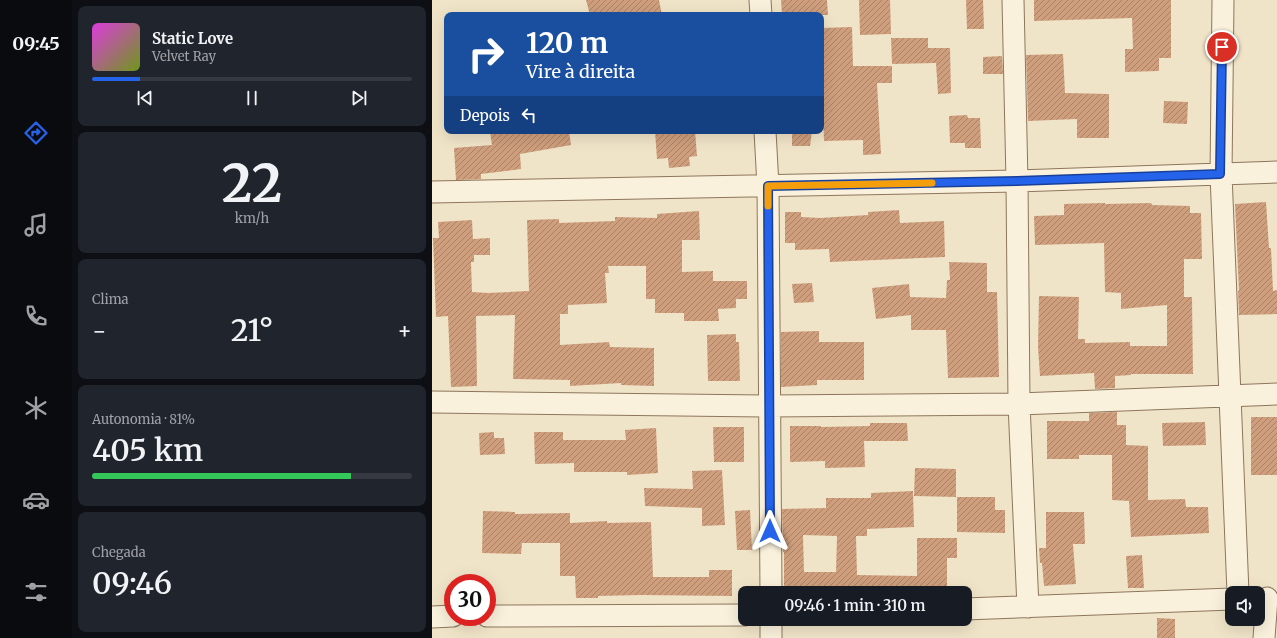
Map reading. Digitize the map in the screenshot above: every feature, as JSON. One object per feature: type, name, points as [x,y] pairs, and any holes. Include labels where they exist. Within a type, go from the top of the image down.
[{"type":"street","points":[[760,0],[761,12]]},
{"type":"street","points":[[1013,0],[1017,181],[1019,404],[1028,607]]},
{"type":"street","points":[[1223,0],[1220,174],[1238,586]]},
{"type":"street","points":[[766,134],[768,186],[771,586]]},
{"type":"street","points":[[432,192],[1017,181],[1277,172]]},
{"type":"street","points":[[432,402],[769,406],[1019,404],[1277,394]]},
{"type":"street","points":[[1264,638],[1267,598]]},
{"type":"street","points":[[972,609],[1225,599]]},
{"type":"street","points":[[496,616],[738,615]]},
{"type":"street","points":[[432,617],[444,616]]},
{"type":"street","points":[[770,638],[771,626]]},
{"type":"building","points":[[586,0],[659,0],[661,12],[589,12]]},
{"type":"building","points":[[781,0],[827,0],[828,15],[824,15],[824,12],[782,12]]},
{"type":"building","points":[[859,0],[890,0],[891,34],[860,35]]},
{"type":"building","points":[[966,0],[983,0],[984,29],[967,29]]},
{"type":"building","points":[[1034,0],[1171,0],[1171,58],[1159,58],[1159,71],[1125,72],[1125,49],[1133,49],[1132,18],[1034,21]]},
{"type":"building","points":[[852,27],[853,66],[892,66],[892,83],[877,83],[881,154],[863,155],[863,140],[824,141],[824,28]]},
{"type":"building","points":[[891,38],[928,38],[928,48],[950,48],[951,93],[938,94],[936,63],[892,64]]},
{"type":"building","points":[[1063,54],[1065,93],[1109,94],[1109,138],[1077,138],[1077,119],[1028,121],[1026,55]]},
{"type":"building","points":[[1002,56],[1003,74],[983,74],[983,57]]},
{"type":"building","points":[[1164,101],[1188,102],[1187,124],[1163,123]]},
{"type":"building","points":[[967,115],[968,118],[980,118],[981,148],[965,148],[965,143],[950,143],[949,116]]},
{"type":"building","points":[[490,134],[569,134],[571,145],[520,154],[521,169],[481,174],[481,179],[456,180],[454,148],[492,145]]},
{"type":"building","points":[[655,134],[695,134],[697,156],[689,157],[690,166],[669,168],[668,158],[657,159]]},
{"type":"building","points":[[792,134],[812,134],[810,146],[792,146]]},
{"type":"building","points":[[1266,202],[1269,248],[1271,248],[1273,291],[1277,290],[1277,314],[1239,315],[1235,204]]},
{"type":"building","points":[[1151,203],[1152,205],[1190,206],[1190,213],[1201,213],[1202,259],[1184,259],[1184,297],[1192,297],[1193,374],[1131,374],[1115,376],[1115,388],[1095,389],[1094,373],[1040,376],[1038,347],[1039,296],[1079,297],[1078,339],[1085,339],[1085,343],[1130,342],[1130,346],[1167,346],[1167,305],[1121,309],[1121,293],[1105,292],[1104,243],[1035,245],[1034,216],[1064,215],[1064,204]]},
{"type":"building","points":[[899,210],[900,223],[944,221],[945,257],[830,262],[829,249],[795,250],[795,243],[785,243],[785,212],[801,212],[801,217],[820,218],[868,215],[868,212]]},
{"type":"building","points":[[699,211],[700,240],[682,240],[682,272],[713,271],[713,281],[747,281],[747,299],[736,299],[736,308],[718,309],[719,321],[684,321],[684,313],[655,313],[655,299],[646,299],[646,266],[608,266],[609,273],[605,273],[607,303],[568,305],[568,314],[560,314],[560,345],[609,342],[610,347],[654,348],[654,386],[621,385],[621,383],[570,386],[570,380],[513,379],[515,315],[476,316],[477,386],[451,387],[448,316],[436,317],[433,238],[439,238],[438,222],[472,220],[473,239],[490,238],[490,255],[474,255],[474,262],[471,262],[472,292],[488,293],[529,291],[527,220],[559,219],[559,223],[615,221],[615,217],[657,218],[657,214]]},
{"type":"building","points":[[949,262],[987,263],[987,292],[997,292],[999,377],[948,378],[946,330],[911,330],[911,315],[876,319],[872,288],[909,284],[910,297],[946,298],[947,280],[950,280]]},
{"type":"building","points":[[812,283],[814,302],[794,303],[792,284]]},
{"type":"building","points":[[819,331],[819,342],[864,342],[864,380],[817,380],[817,385],[781,387],[781,332]]},
{"type":"building","points":[[736,334],[736,342],[739,342],[740,381],[708,381],[707,335]]},
{"type":"building","points":[[1117,412],[1117,425],[1126,425],[1126,445],[1148,446],[1148,500],[1185,499],[1186,507],[1208,507],[1209,533],[1131,537],[1129,501],[1112,500],[1112,455],[1079,455],[1079,459],[1047,459],[1047,421],[1089,421],[1089,413]]},
{"type":"building","points":[[1251,417],[1277,417],[1277,475],[1251,475]]},
{"type":"building","points":[[1205,422],[1206,445],[1163,446],[1162,423]]},
{"type":"building","points":[[870,423],[907,423],[908,441],[864,441],[865,467],[825,468],[825,461],[790,462],[790,426],[870,426]]},
{"type":"building","points":[[713,427],[744,427],[744,462],[714,462]]},
{"type":"building","points":[[656,428],[658,473],[627,475],[627,472],[574,472],[574,463],[535,464],[534,432],[563,432],[563,440],[626,440],[625,430]]},
{"type":"building","points":[[494,432],[494,438],[504,438],[505,454],[480,455],[479,433]]},
{"type":"building","points":[[915,468],[956,469],[956,497],[914,496]]},
{"type":"building","points":[[722,470],[725,525],[702,526],[702,508],[645,506],[644,488],[693,489],[692,471]]},
{"type":"building","points":[[913,491],[914,527],[867,529],[867,536],[856,536],[857,575],[917,576],[917,538],[957,538],[957,558],[947,558],[947,586],[784,586],[782,509],[826,508],[826,498],[871,498],[871,493]],"holes":[[[803,535],[837,536],[836,572],[804,572]]]},
{"type":"building","points":[[957,497],[995,497],[995,510],[1005,510],[1005,533],[957,532]]},
{"type":"building","points":[[750,510],[752,550],[737,550],[735,511]]},
{"type":"building","points":[[483,511],[515,512],[515,514],[570,513],[570,523],[607,521],[607,523],[651,522],[653,577],[709,577],[709,570],[732,570],[732,596],[641,595],[576,598],[575,576],[560,576],[560,543],[522,543],[521,554],[482,553]]},
{"type":"building","points":[[1046,512],[1084,512],[1085,544],[1073,544],[1076,584],[1044,586],[1039,548],[1046,548]]},
{"type":"building","points":[[1142,555],[1144,588],[1128,588],[1126,556]]},
{"type":"building","points":[[1157,618],[1175,619],[1175,638],[1157,638]]},
{"type":"slow traffic","points":[[768,206],[768,186],[932,183]]},
{"type":"route","points":[[770,531],[768,186],[1017,181],[1220,174],[1222,47]]}]
